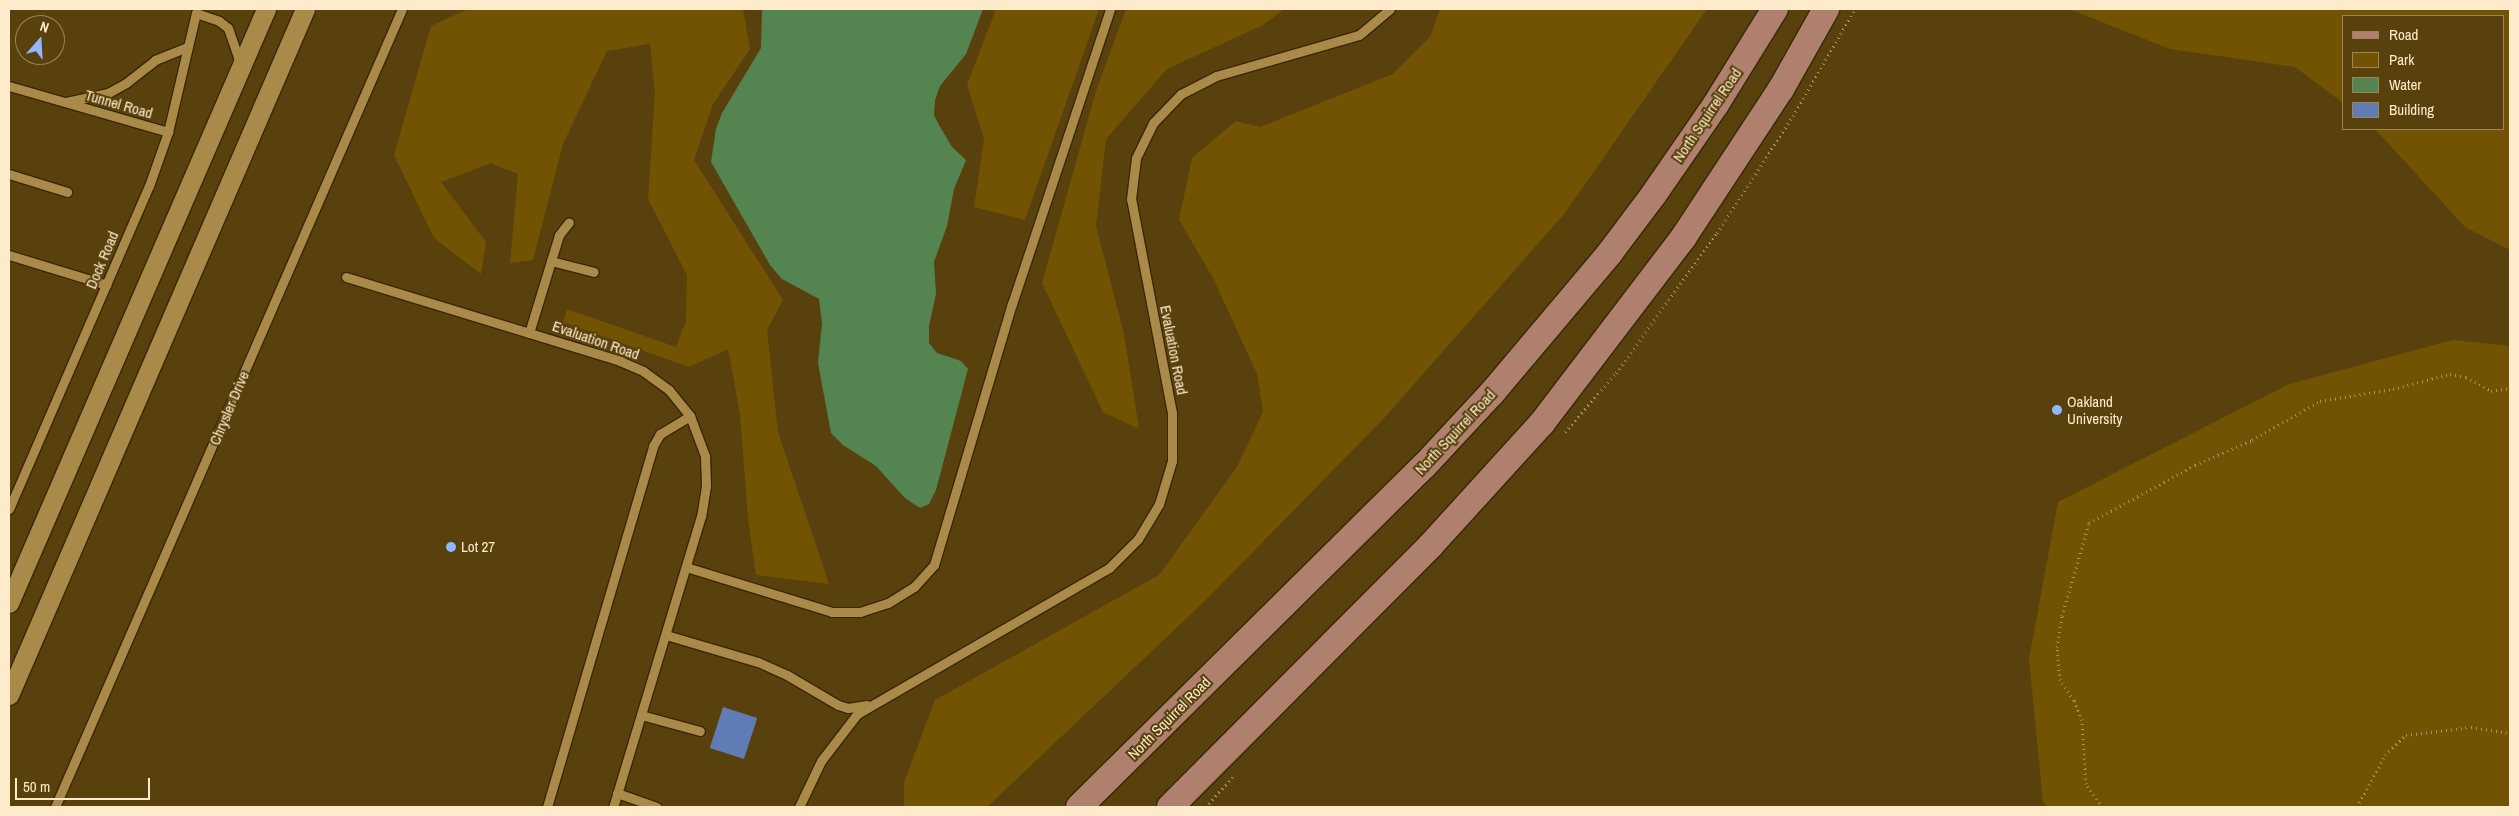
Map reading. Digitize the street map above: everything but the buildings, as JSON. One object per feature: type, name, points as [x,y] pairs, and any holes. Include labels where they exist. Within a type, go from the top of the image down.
[{"type":"main road","name":"North Squirrel Road","points":[[1079,807],[1425,465],[1492,393],[1603,261],[1654,194],[1776,9]]},
{"type":"main road","points":[[1170,807],[1432,544],[1542,423],[1683,238],[1770,106],[1826,9]]},
{"type":"street","points":[[9,603],[266,9]]},
{"type":"street","points":[[9,696],[305,9]]},
{"type":"lane","name":"Chrysler Drive","points":[[55,807],[402,9]]},
{"type":"lane","points":[[686,567],[832,612],[860,612],[888,604],[914,587],[934,565],[1012,304],[1110,9]]},
{"type":"lane","name":"Evaluation Road","points":[[799,807],[821,760],[844,728],[875,702],[1109,568],[1138,539],[1159,504],[1172,461],[1172,414],[1131,199],[1136,158],[1153,123],[1181,94],[1216,76],[1359,36],[1374,26],[1390,9]]},
{"type":"lane","points":[[196,10],[228,28],[238,49],[239,73]]},
{"type":"lane","name":"Dock Road","points":[[9,509],[107,285],[168,132],[196,10]]},
{"type":"lane","name":"Tunnel Road","points":[[63,102],[108,93],[126,83],[155,60],[188,47]]},
{"type":"lane","name":"Tunnel Road","points":[[9,86],[168,132]]},
{"type":"lane","points":[[9,174],[67,192]]},
{"type":"lane","points":[[530,333],[559,235],[569,222]]},
{"type":"lane","points":[[9,255],[107,285]]},
{"type":"lane","points":[[552,261],[594,272]]},
{"type":"lane","name":"Evaluation Road","points":[[346,277],[530,333],[643,371],[669,390],[690,416],[705,456],[706,486],[701,516],[613,807]]},
{"type":"lane","points":[[547,807],[653,446],[660,434],[690,416]]},
{"type":"lane","name":"Evaluation Road","points":[[666,635],[758,662],[787,674],[838,706],[860,707],[875,702]]},
{"type":"lane","points":[[641,715],[700,731]]},
{"type":"lane","points":[[618,793],[657,807]]},
{"type":"path","points":[[2102,807],[2086,784],[2083,773],[2082,720],[2074,700],[2060,680],[2057,647],[2062,616],[2089,523],[2194,464],[2252,440],[2320,401],[2393,390],[2450,374],[2466,377],[2491,391],[2510,388]]},
{"type":"path","points":[[2357,807],[2385,755],[2406,735],[2471,727],[2510,733]]},
{"type":"green space","points":[[468,9],[743,9],[750,49],[713,104],[694,160],[783,300],[767,330],[778,432],[829,584],[756,575],[748,519],[740,414],[728,349],[689,367],[563,322],[567,309],[676,347],[686,321],[687,275],[648,199],[655,93],[650,44],[607,51],[563,144],[533,260],[510,263],[518,174],[491,163],[441,182],[486,242],[481,274],[434,238],[394,155],[431,26]]},
{"type":"green space","points":[[996,9],[1099,9],[1025,220],[974,207],[984,139],[967,85]]},
{"type":"green space","points":[[1126,9],[1284,9],[1263,25],[1167,69],[1106,139],[1096,226],[1124,334],[1139,429],[1103,412],[1042,283],[1096,91]]},
{"type":"green space","points":[[1440,9],[1707,9],[1565,213],[1385,417],[1208,598],[987,807],[904,807],[904,782],[935,700],[1159,575],[1237,467],[1263,412],[1257,374],[1214,280],[1179,220],[1192,158],[1236,121],[1260,127],[1393,74],[1430,37]]},
{"type":"green space","points":[[2069,9],[2510,9],[2510,250],[2465,227],[2376,130],[2504,130],[2504,15],[2342,15],[2342,102],[2295,67],[2170,49]]},
{"type":"green space","points":[[2453,340],[2510,346],[2510,807],[2047,807],[2043,802],[2029,659],[2058,502],[2289,384]]},
{"type":"water","points":[[762,9],[983,9],[966,54],[940,86],[935,100],[934,115],[939,125],[952,147],[966,160],[954,189],[947,226],[934,262],[936,294],[929,326],[929,343],[937,353],[961,361],[968,369],[936,490],[929,504],[920,508],[905,498],[876,466],[843,445],[831,433],[818,363],[822,324],[819,299],[782,279],[770,265],[711,162],[716,129],[722,113],[761,48]]},
{"type":"place","name":"Oakland University","points":[[2057,410]]},
{"type":"place","name":"Lot 27","points":[[451,547]]}]
